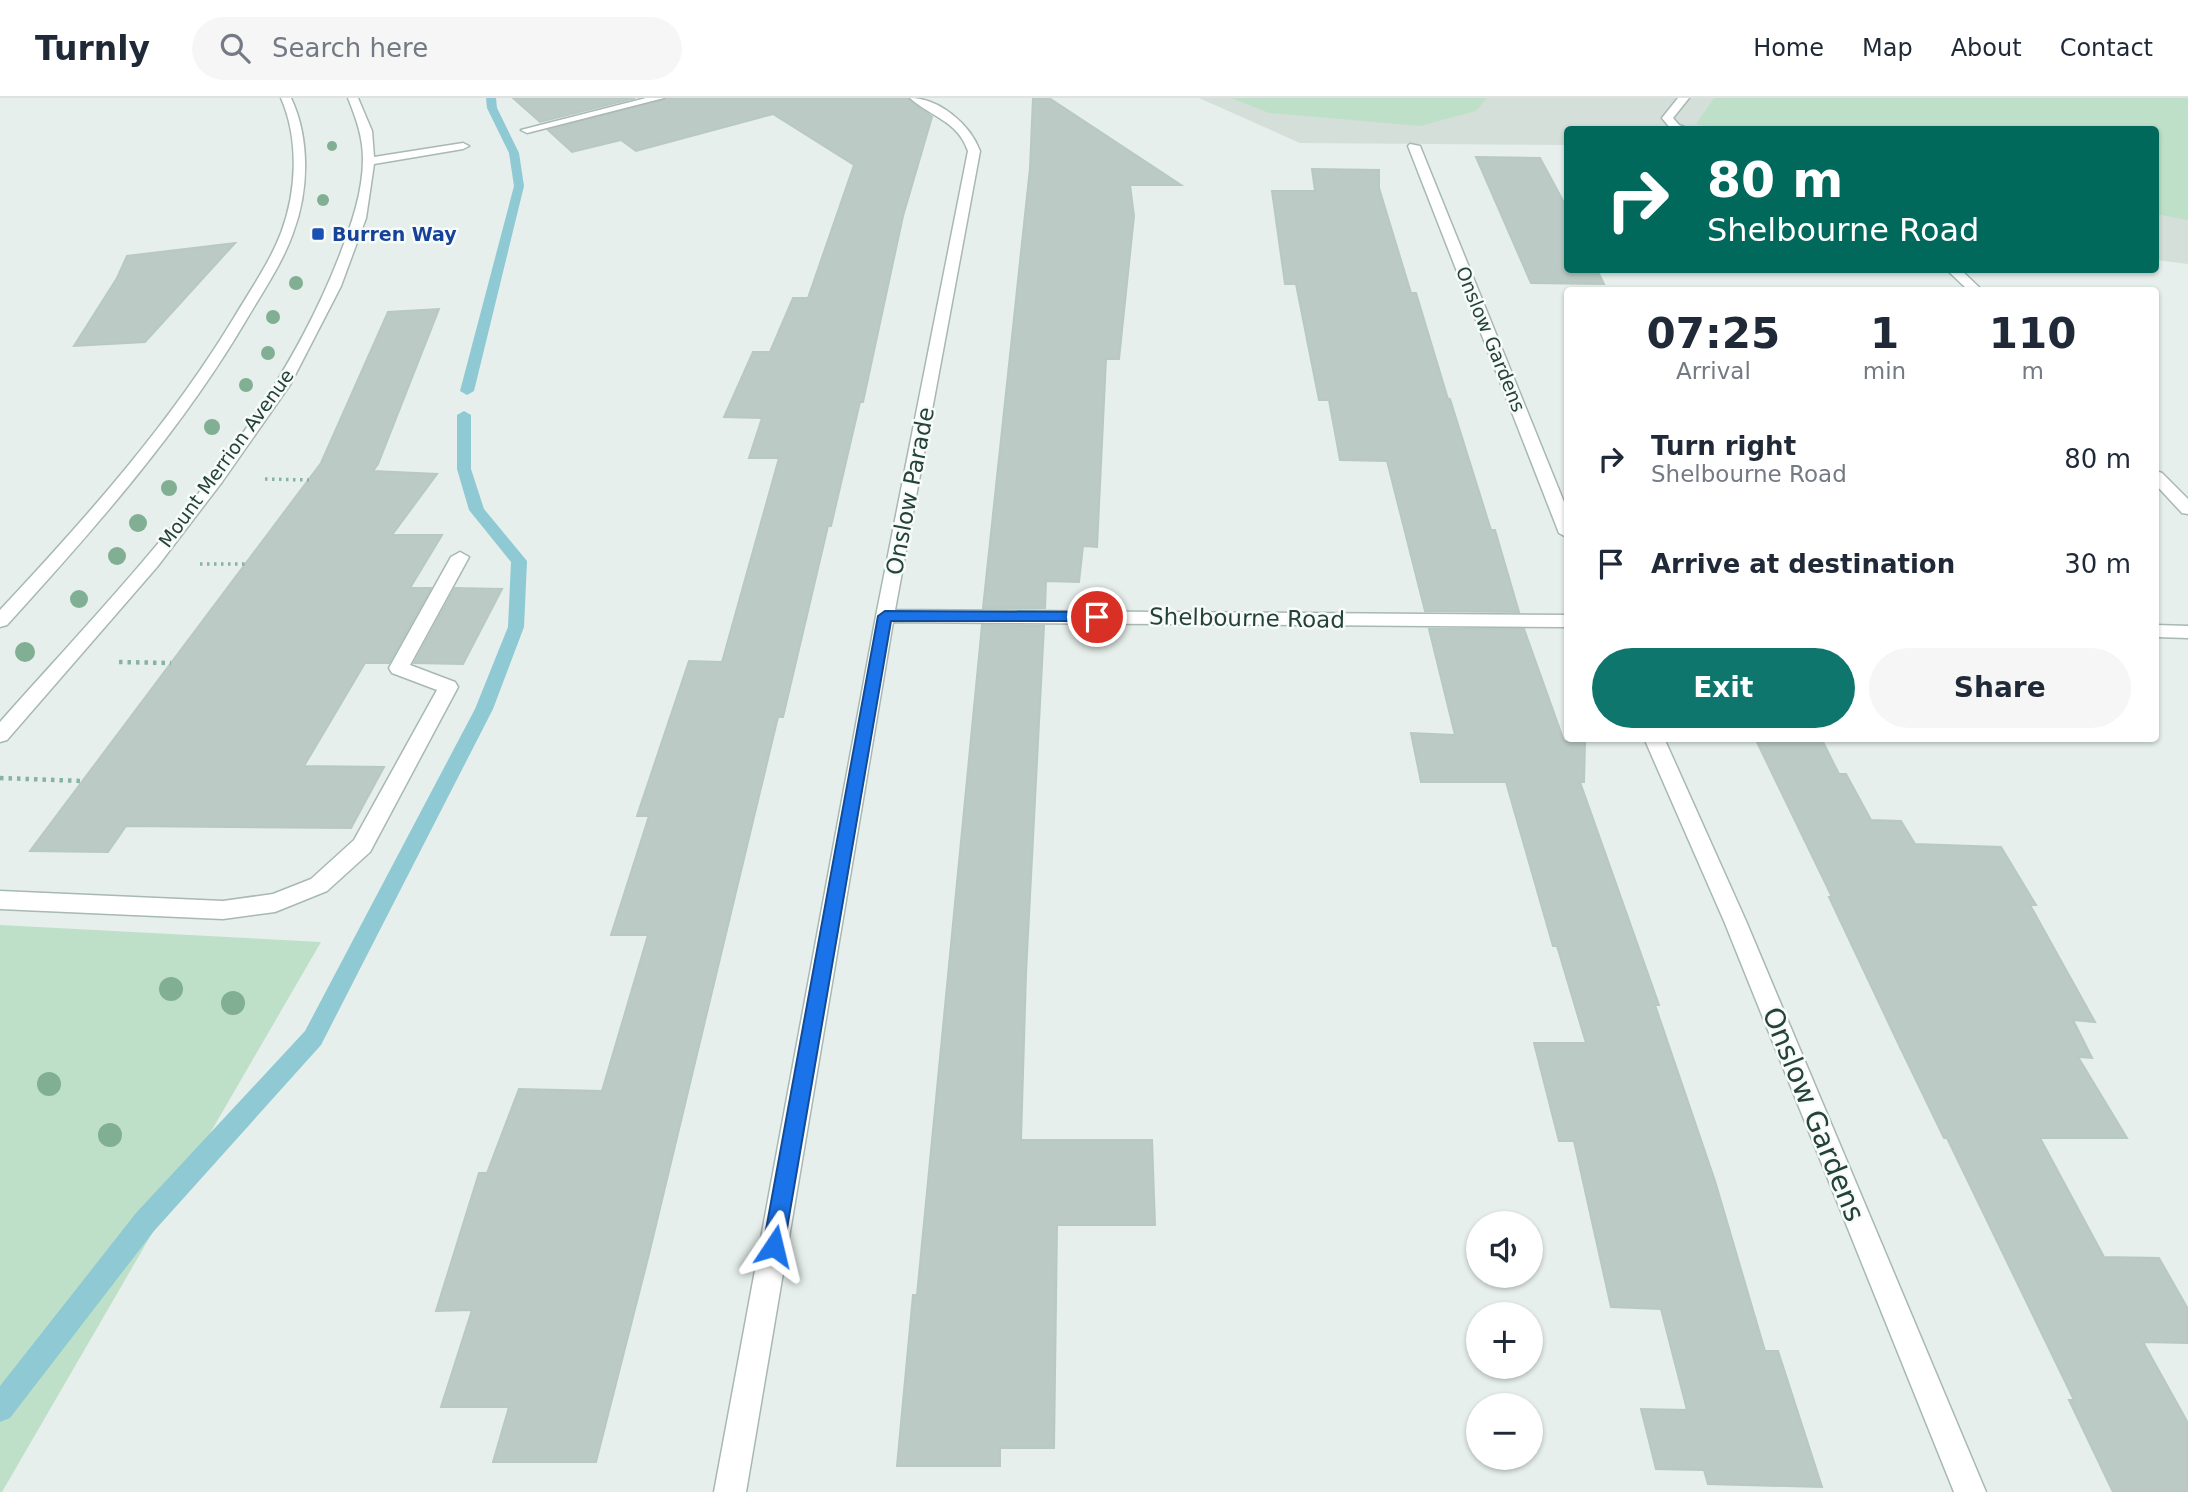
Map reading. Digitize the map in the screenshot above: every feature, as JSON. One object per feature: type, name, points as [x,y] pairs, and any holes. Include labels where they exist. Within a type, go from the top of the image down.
[{"type":"street","points":[[0,621],[122,481],[189,397],[233,334],[287,232],[297,186],[298,135],[286,98]]},
{"type":"street","name":"Mount Merrion Avenue","points":[[0,735],[150,563],[216,479],[283,385],[334,286],[360,218],[369,161],[366,131],[354,98]]},
{"type":"street","points":[[527,130],[659,98]]},
{"type":"street","name":"Onslow Parade","points":[[730,1492],[885,616],[974,151],[964,128],[915,98]]},
{"type":"street","points":[[1674,126],[1667,118],[1684,98]]},
{"type":"street","points":[[459,130],[467,159]]},
{"type":"street","points":[[369,161],[463,146]]},
{"type":"street","name":"Onslow Gardens","points":[[1413,146],[1564,523]]},
{"type":"street","points":[[1957,273],[1972,287]]},
{"type":"street","points":[[2159,479],[2188,509]]},
{"type":"street","points":[[0,900],[223,910],[275,903],[319,885],[362,846],[448,687],[398,668],[460,557]]},
{"type":"street","name":"Shelbourne Road","points":[[885,616],[1564,621]]},
{"type":"street","points":[[2159,631],[2188,632]]},
{"type":"street","name":"Onslow Gardens","points":[[1656,742],[1735,920],[1970,1492]]},
{"type":"path","points":[[0,778],[82,782]]},
{"type":"shaded area","points":[[1199,98],[2188,98],[2188,264],[2159,260],[2159,126],[1564,126],[1564,145],[1300,143]]},
{"type":"green space","points":[[1231,98],[1487,98],[1476,111],[1420,126],[1269,113]]},
{"type":"green space","points":[[1714,98],[2188,98],[2188,220],[2159,215],[2159,126],[1696,124]]},
{"type":"green space","points":[[0,925],[321,942],[2,1492],[0,1492]]},
{"type":"building","points":[[513,98],[635,98],[540,122]]},
{"type":"building","points":[[667,98],[907,98],[932,117],[903,216],[863,402],[860,402],[831,526],[828,526],[783,717],[778,717],[649,1254],[596,1462],[493,1462],[509,1407],[441,1407],[472,1310],[436,1311],[479,1173],[487,1173],[519,1089],[602,1091],[648,935],[611,935],[649,816],[637,816],[689,661],[722,662],[779,458],[749,458],[762,418],[724,417],[753,352],[770,352],[793,298],[808,298],[854,165],[773,114],[636,151],[621,140],[572,152],[548,130]]},
{"type":"building","points":[[1033,98],[1049,98],[1181,185],[1130,185],[1134,216],[1119,359],[1106,359],[1097,547],[1083,546],[1079,582],[1046,581],[1045,608],[983,608],[1030,168]]},
{"type":"building","points":[[1476,157],[1540,158],[1564,203],[1564,273],[1598,273],[1604,284],[1531,283]]},
{"type":"building","points":[[1312,169],[1379,170],[1379,188],[1411,293],[1416,293],[1491,530],[1495,530],[1519,612],[1425,611],[1387,461],[1340,460],[1329,400],[1319,400],[1296,284],[1285,284],[1272,191],[1315,191]]},
{"type":"building","points":[[235,243],[145,342],[74,346],[117,278],[127,256]]},
{"type":"building","points":[[439,309],[373,471],[437,474],[392,535],[442,535],[410,588],[431,588],[389,663],[365,663],[304,766],[384,767],[351,828],[126,826],[108,852],[30,851],[321,463],[388,312]]},
{"type":"building","points":[[455,588],[502,589],[463,664],[414,663]]},
{"type":"building","points":[[982,625],[1044,626],[1026,973],[1021,1140],[1152,1140],[1155,1225],[1057,1225],[1054,1448],[1000,1448],[1000,1466],[897,1466],[913,1295],[917,1295]]},
{"type":"building","points":[[1429,629],[1524,629],[1564,742],[1585,742],[1584,782],[1580,782],[1659,1005],[1655,1005],[1715,1181],[1765,1351],[1778,1351],[1822,1487],[1708,1484],[1704,1470],[1656,1469],[1641,1409],[1687,1410],[1661,1309],[1611,1307],[1574,1141],[1559,1141],[1534,1043],[1586,1043],[1557,946],[1553,946],[1506,782],[1421,782],[1411,733],[1455,735]]},
{"type":"building","points":[[1757,742],[1823,742],[1839,774],[1846,774],[1871,820],[1901,821],[1915,844],[2001,847],[2036,905],[2030,905],[2095,1022],[2073,1020],[2092,1058],[2078,1057],[2127,1138],[2040,1138],[2104,1257],[2159,1258],[2188,1309],[2188,1343],[2143,1342],[2188,1423],[2188,1492],[2113,1492],[2069,1400],[2074,1400],[1899,1045],[1829,897],[1832,897]]},
{"type":"waterway","points":[[467,391],[519,186],[514,153],[492,108],[491,98]]},
{"type":"waterway","points":[[0,1408],[145,1222],[313,1038],[484,709],[516,627],[519,561],[477,510],[464,469],[464,415]]},
{"type":"place","name":"Burren Way","points":[[318,234]]},
{"type":"route","points":[[774,1246],[885,616],[1097,617]]}]
